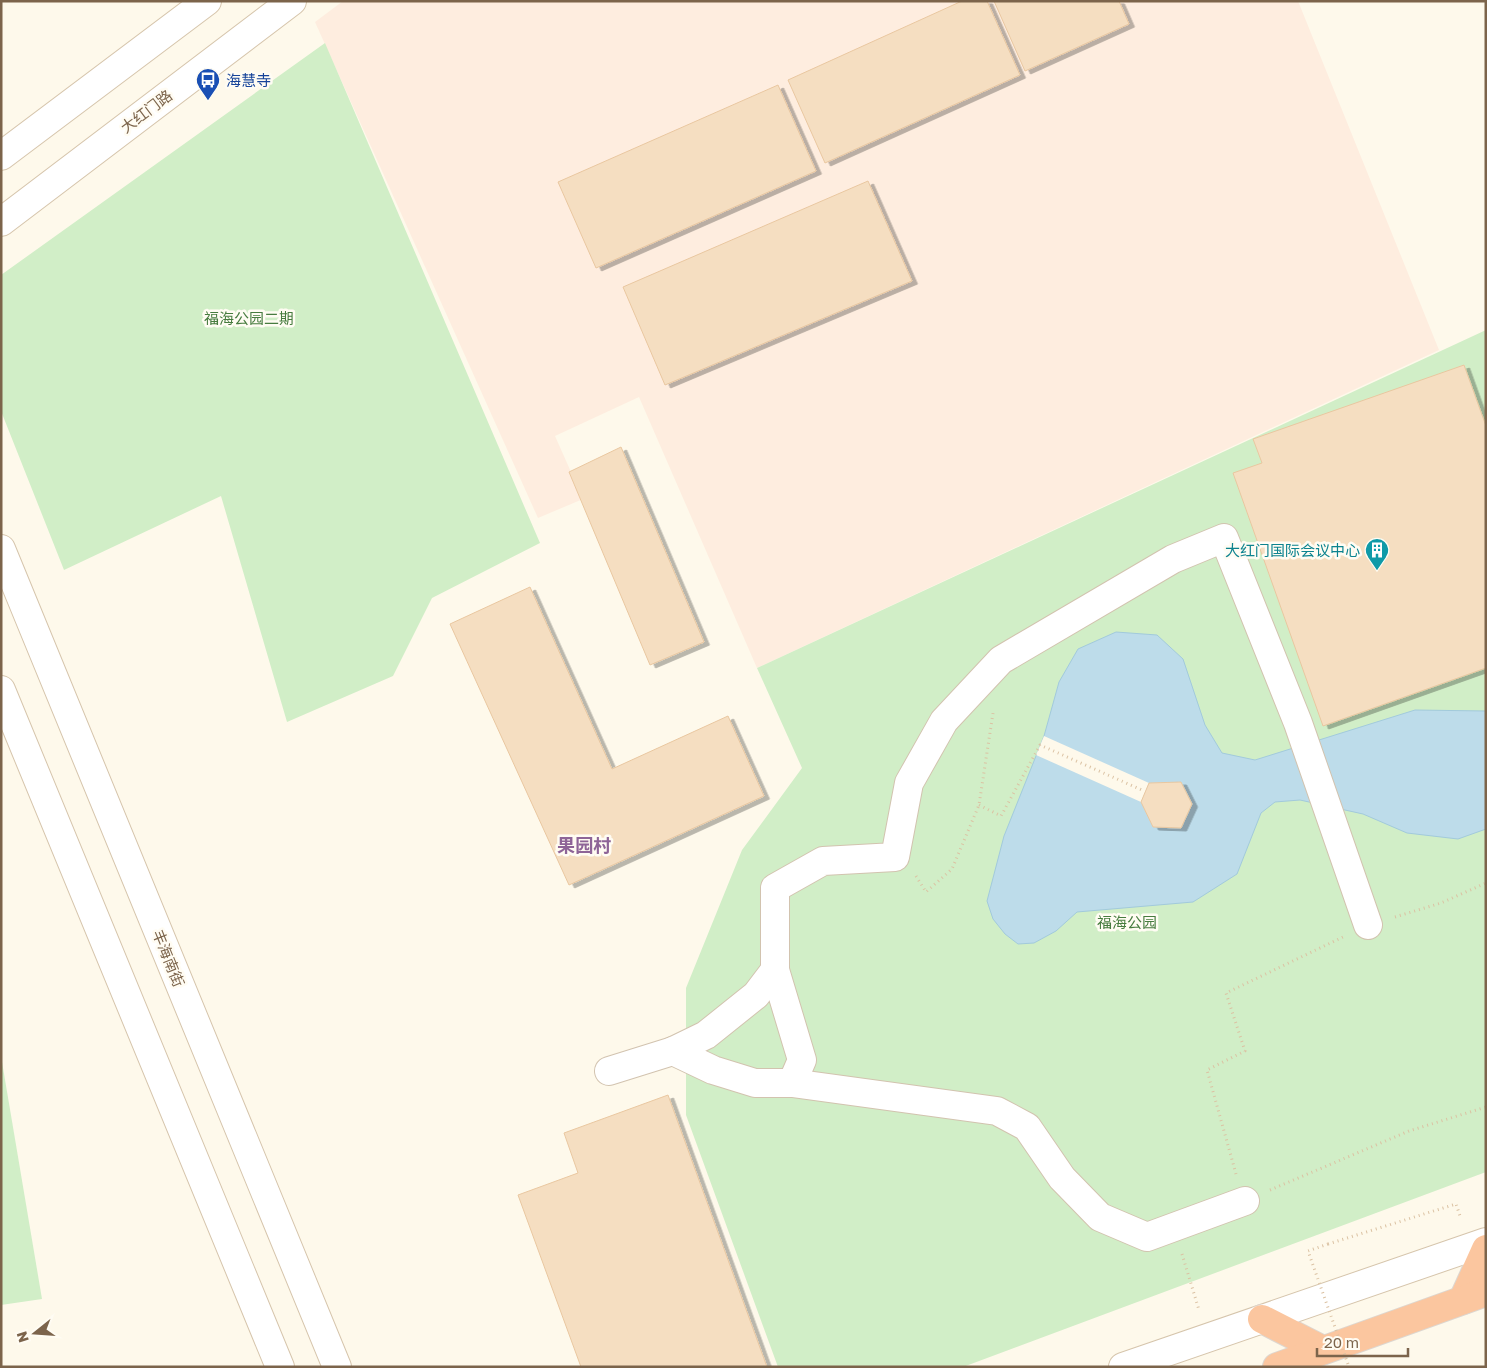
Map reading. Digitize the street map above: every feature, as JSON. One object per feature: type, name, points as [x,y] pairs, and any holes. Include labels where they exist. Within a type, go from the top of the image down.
[{"type":"highway","points":[[1276,1367],[1474,1296],[1486,1249]]},
{"type":"highway","points":[[1262,1319],[1323,1350]]},
{"type":"street","points":[[1,156],[207,1]]},
{"type":"street","name":"大红门路","points":[[1,222],[292,1]]},
{"type":"street","points":[[792,1083],[802,1060],[776,970],[775,888],[823,862],[895,857],[909,783],[944,721],[1001,660],[1173,559],[1224,538],[1298,723],[1332,826],[1368,925]]},
{"type":"street","name":"丰海南街","points":[[1,549],[337,1367]]},
{"type":"street","points":[[1,690],[280,1367]]},
{"type":"street","points":[[609,1071],[673,1051],[706,1035],[756,995],[776,970]]},
{"type":"street","points":[[673,1051],[732,1077],[755,1083],[792,1083],[997,1111],[1027,1127],[1062,1178],[1100,1216],[1146,1237],[1245,1201]]},
{"type":"street","points":[[1124,1367],[1486,1242]]},
{"type":"path","points":[[895,857],[913,871],[926,892],[952,869],[979,805],[994,708]]},
{"type":"path","points":[[979,805],[1001,816],[1040,745],[1142,790]]},
{"type":"path","points":[[1486,883],[1441,903],[1368,925],[1226,993],[1245,1051],[1207,1070],[1245,1201],[1409,1131],[1486,1107]]},
{"type":"path","points":[[1350,1367],[1308,1251],[1440,1210]]},
{"type":"path","points":[[1173,1228],[1208,1337]]},
{"type":"shaded area","points":[[343,1],[1298,1],[1439,350],[757,668],[639,397],[555,436],[583,499],[538,518],[315,22]]},
{"type":"green space","name":"福海公园二期","points":[[325,43],[540,543],[432,598],[393,676],[287,722],[221,496],[64,570],[1,411],[1,275]]},
{"type":"green space","name":"福海公园","points":[[1486,330],[1486,1172],[963,1367],[778,1367],[686,1115],[686,988],[742,850],[802,768],[757,668]]},
{"type":"green space","points":[[1,1056],[42,1299],[1,1305]]},
{"type":"water","points":[[1116,632],[1157,635],[1183,659],[1205,725],[1222,753],[1255,760],[1415,710],[1486,711],[1486,829],[1458,839],[1407,833],[1363,814],[1300,800],[1275,802],[1261,813],[1237,874],[1193,902],[1077,912],[1056,931],[1034,943],[1018,944],[1005,934],[993,919],[987,901],[1004,836],[1044,736],[1059,682],[1078,649]]},
{"type":"pier","points":[[1044,736],[1149,783],[1141,802],[1036,755]]},
{"type":"building","points":[[962,1],[987,1],[1020,75],[825,163],[788,80]]},
{"type":"building","points":[[994,1],[1119,1],[1129,24],[1025,71]]},
{"type":"building","points":[[778,85],[816,171],[596,268],[558,182]]},
{"type":"building","points":[[868,181],[912,281],[665,385],[623,287]]},
{"type":"building","name":"大红门国际会议中心","points":[[1464,365],[1486,426],[1486,668],[1323,726],[1233,473],[1262,463],[1253,439]]},
{"type":"building","points":[[621,447],[704,642],[650,665],[569,472]]},
{"type":"building","points":[[530,587],[612,769],[728,716],[764,796],[569,885],[450,624]]},
{"type":"building","points":[[1181,782],[1192,804],[1181,828],[1153,827],[1141,802],[1149,783]]},
{"type":"building","points":[[668,1095],[767,1367],[581,1367],[518,1195],[578,1173],[564,1133]]},
{"type":"place","name":"海慧寺","points":[[208,101]]},
{"type":"place","name":"大红门国际会议中心","points":[[1377,571]]},
{"type":"district","name":"果园村","points":[[584,845]]}]
